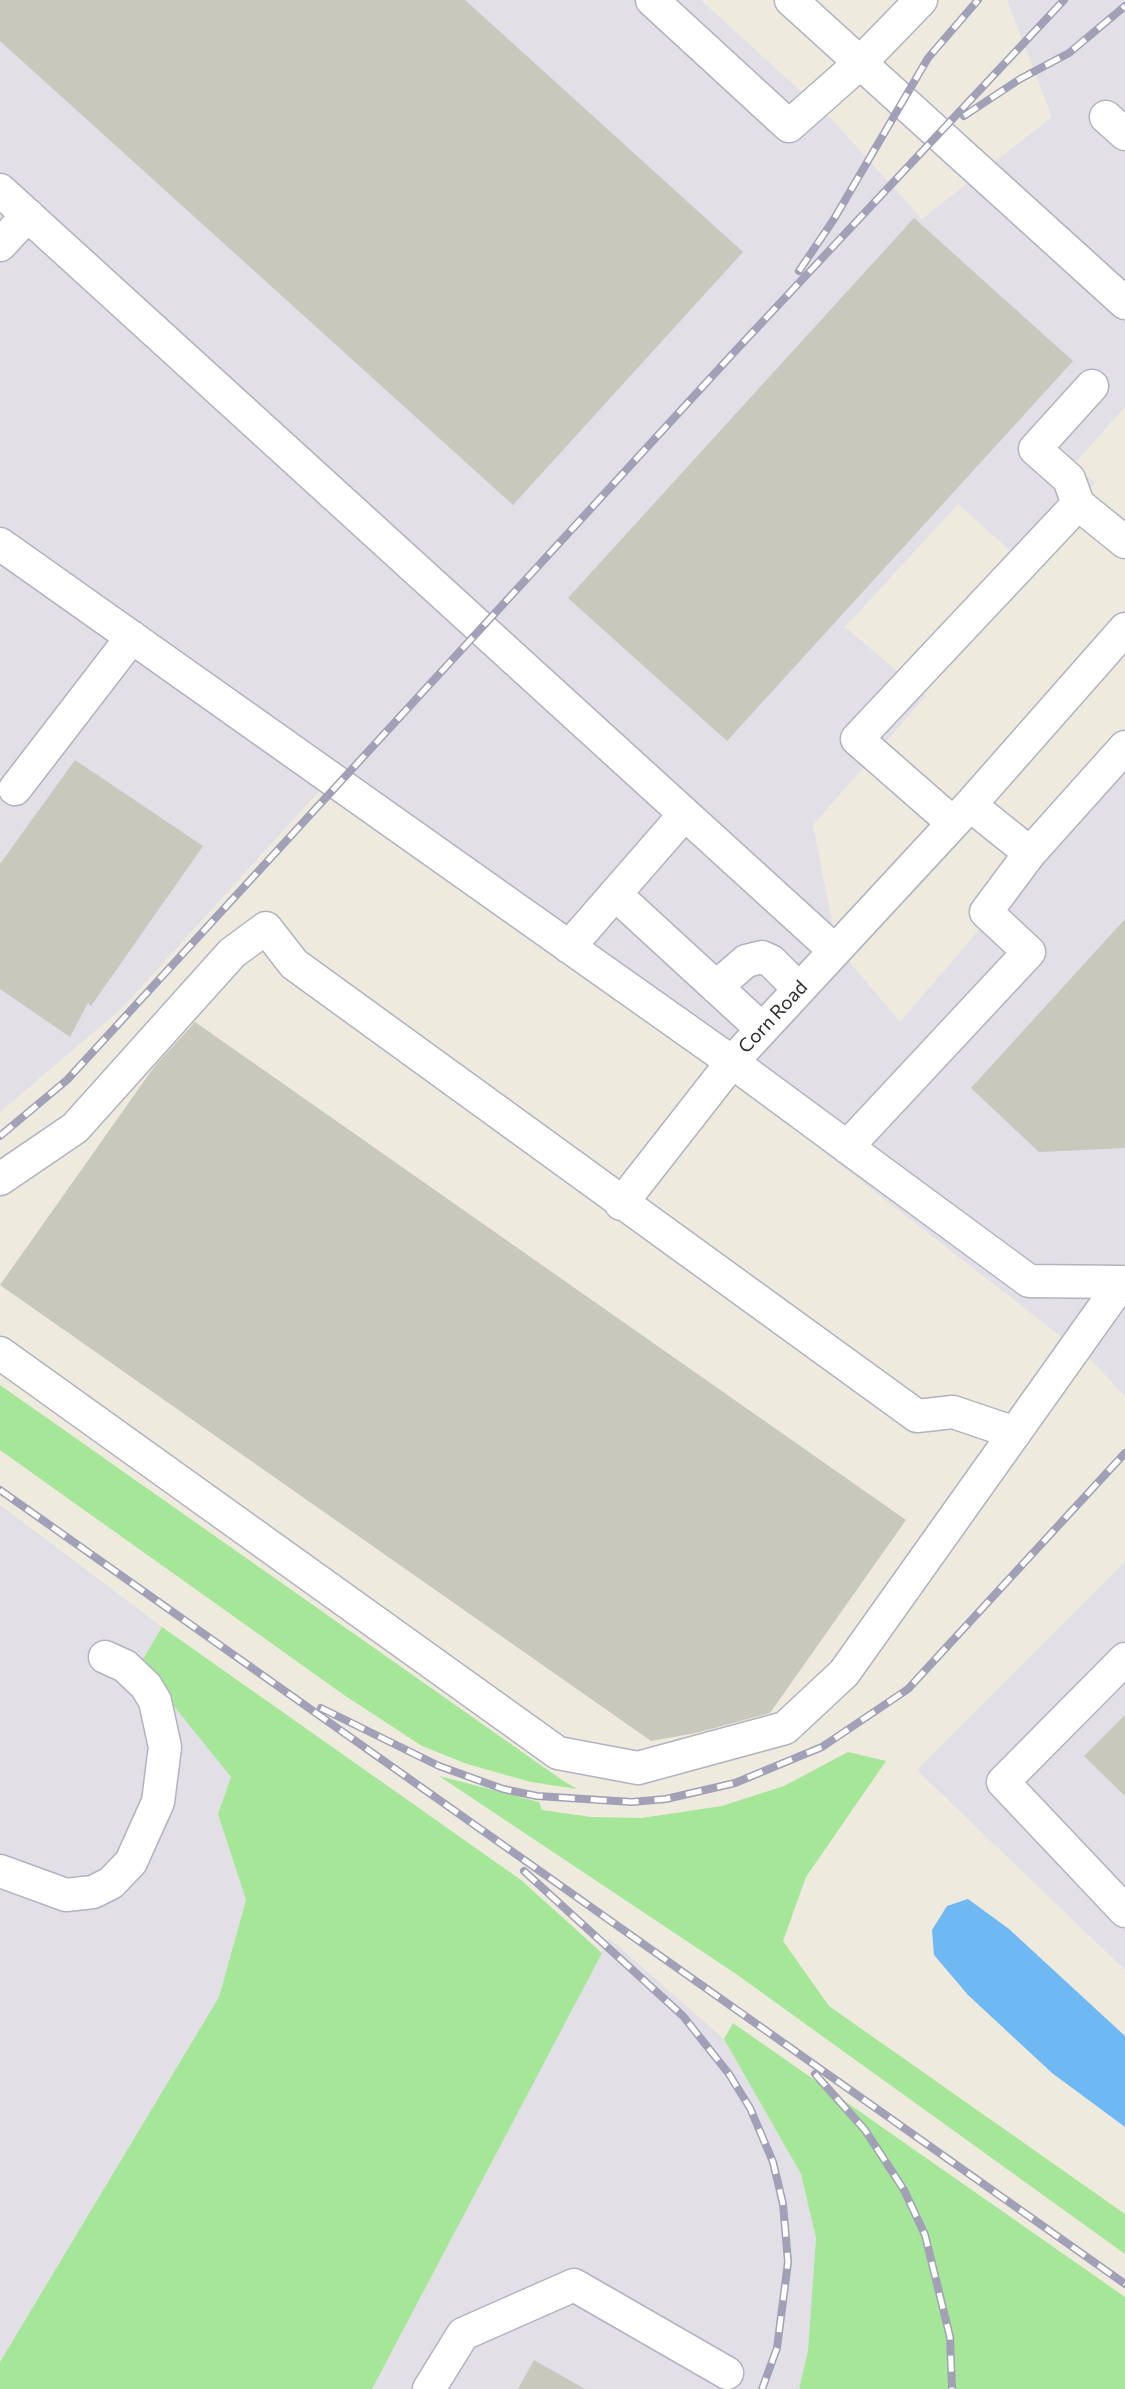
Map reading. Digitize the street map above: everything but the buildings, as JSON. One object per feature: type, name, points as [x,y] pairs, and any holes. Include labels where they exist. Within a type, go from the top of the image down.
[{"type":"street","points":[[652,0],[789,126],[859,64],[921,0]]},
{"type":"street","points":[[791,0],[1125,303]]},
{"type":"street","points":[[0,190],[834,950]]},
{"type":"street","points":[[0,245],[27,215]]},
{"type":"street","points":[[1092,386],[1035,449],[1069,479],[1078,504],[1125,542]]},
{"type":"street","points":[[1030,853],[961,814],[857,738],[1078,504]]},
{"type":"street","points":[[0,544],[732,1062],[621,1204]]},
{"type":"street","name":"Corn Road","points":[[1015,1433],[1122,1282],[1029,1281],[732,1062],[961,814],[1125,629]]},
{"type":"street","points":[[8,799],[132,638]]},
{"type":"street","points":[[847,1147],[1029,952],[986,912],[1030,853],[1125,747]]},
{"type":"street","points":[[569,947],[684,816]]},
{"type":"street","points":[[615,894],[762,1029]]},
{"type":"street","points":[[0,1179],[75,1128],[232,953],[266,928],[295,964],[621,1204],[917,1416],[953,1412],[1015,1433],[844,1673],[785,1728],[638,1768],[558,1753],[0,1353]]},
{"type":"street","points":[[716,987],[746,961],[762,957],[771,961],[799,989]]},
{"type":"street","points":[[0,1871],[66,1895],[93,1892],[131,1862],[158,1802],[165,1747],[155,1702],[146,1686],[125,1666],[105,1657]]},
{"type":"street","points":[[1125,1659],[1003,1782],[1125,1910]]},
{"type":"street","points":[[429,2389],[463,2334],[574,2285],[727,2373]]},
{"type":"shaded area","points":[[0,0],[701,0],[835,123],[922,219],[1052,117],[1007,0],[1125,0],[1125,407],[1074,464],[1095,483],[1023,562],[958,504],[845,627],[926,696],[813,825],[837,947],[900,1022],[1125,760],[1125,1396],[1090,1359],[694,1051],[319,791],[123,1007],[0,1112]]},
{"type":"shaded area","points":[[0,1505],[162,1627],[140,1664],[231,1777],[218,1814],[246,1900],[219,1997],[0,2362]]},
{"type":"shaded area","points":[[1125,1562],[1125,1970],[917,1770]]},
{"type":"shaded area","points":[[609,1938],[724,2039],[801,2174],[816,2238],[808,2351],[799,2389],[372,2389]]},
{"type":"green space","points":[[0,1385],[577,1789],[531,1782],[467,1764],[422,1746],[344,1695],[0,1450]]},
{"type":"green space","points":[[162,1627],[521,1880],[602,1953],[372,2389],[0,2389],[0,2362],[219,1997],[246,1900],[218,1814],[231,1777],[140,1664]]},
{"type":"green space","points":[[848,1752],[886,1761],[806,1877],[783,1941],[829,2006],[1125,2214],[1125,2254],[736,1974],[439,1776],[539,1802],[542,1810],[591,1817],[642,1818],[722,1806],[784,1786]]},
{"type":"green space","points":[[733,2023],[1125,2297],[1125,2389],[799,2389],[808,2351],[816,2238],[801,2174],[724,2039]]},
{"type":"water","points":[[968,1899],[1009,1929],[1125,2036],[1125,2127],[1052,2073],[968,1995],[934,1955],[932,1930],[947,1906]]},
{"type":"railway","points":[[799,271],[834,219],[928,58],[978,0]]},
{"type":"railway","points":[[0,1136],[67,1080],[738,348],[1064,0]]},
{"type":"railway","points":[[964,116],[1020,79],[1069,53],[1125,6]]},
{"type":"railway","points":[[321,1708],[439,1766],[503,1789],[537,1796],[632,1802],[666,1799],[735,1783],[822,1747],[908,1689],[1125,1453]]},
{"type":"railway","points":[[0,1490],[1125,2284]]},
{"type":"railway","points":[[524,1871],[683,2016],[729,2074],[750,2108],[773,2162],[783,2204],[788,2262],[777,2348],[762,2389]]},
{"type":"railway","points":[[815,2074],[865,2130],[904,2190],[925,2235],[950,2337],[952,2389]]}]
